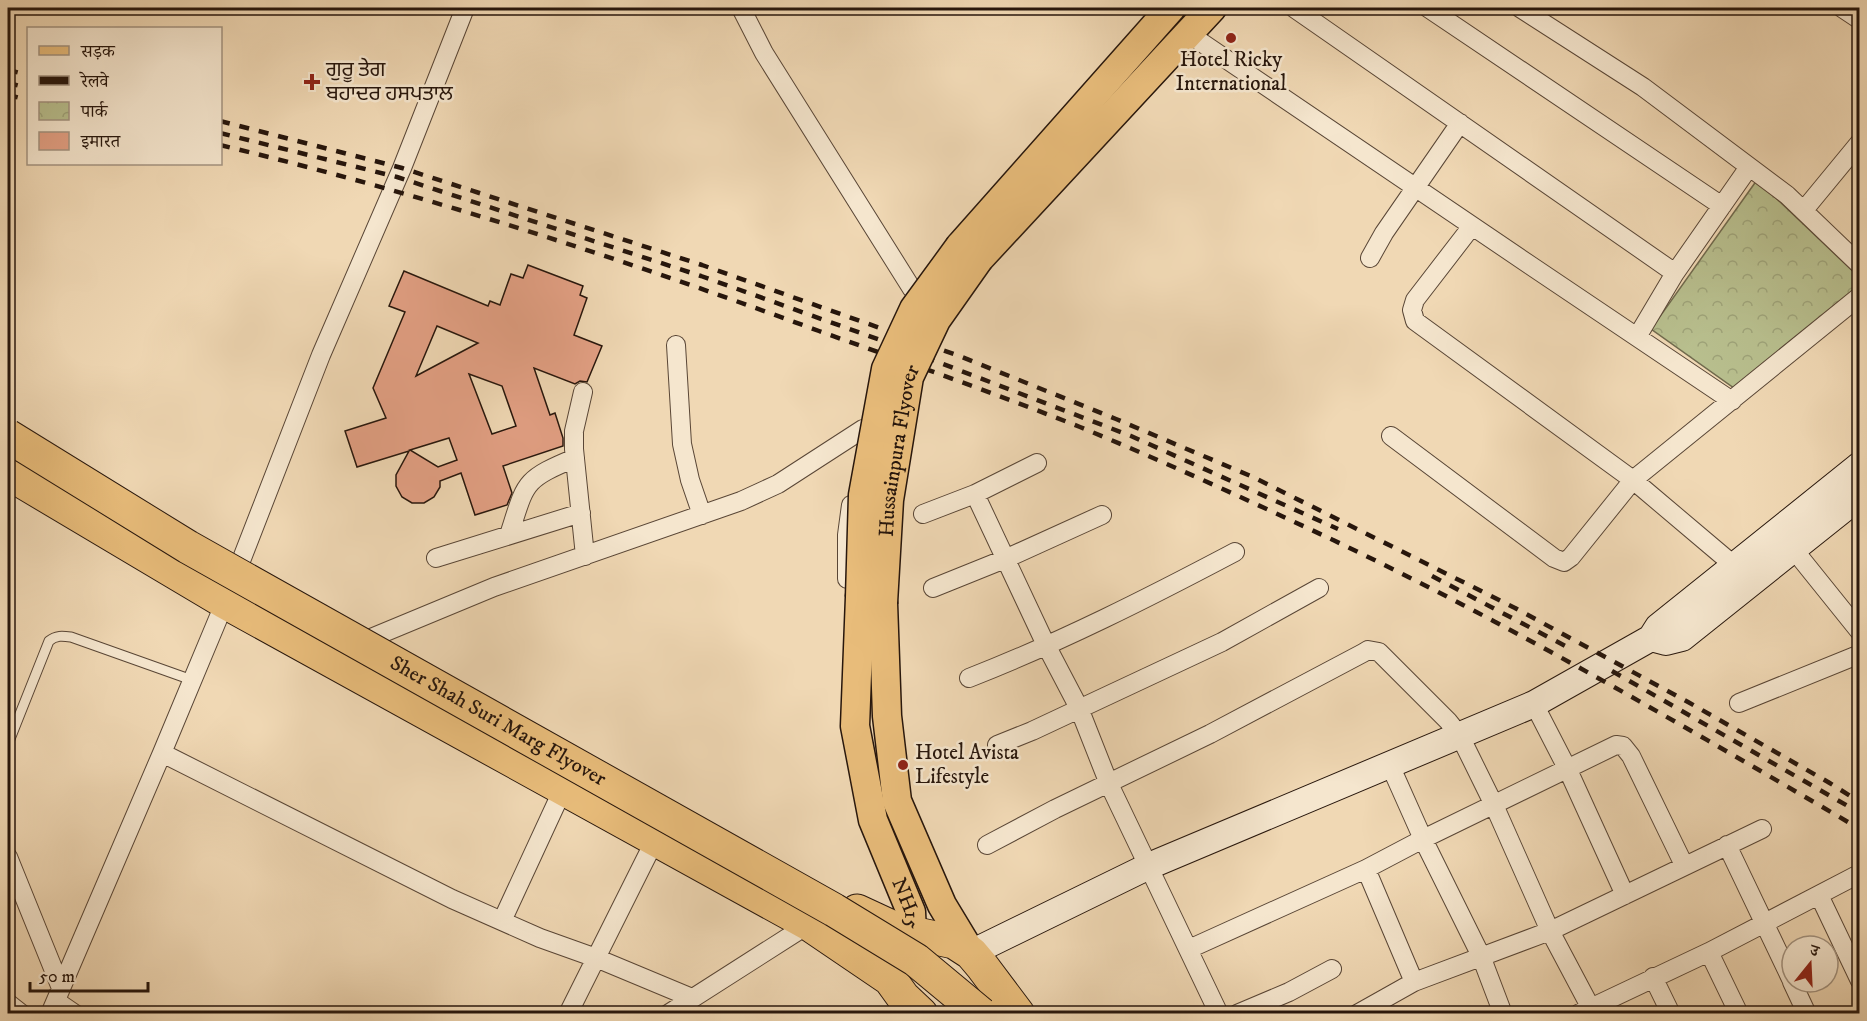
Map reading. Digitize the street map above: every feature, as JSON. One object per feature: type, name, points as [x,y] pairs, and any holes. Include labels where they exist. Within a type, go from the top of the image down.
[{"type":"highway","points":[[8,420],[239,564],[838,901],[915,938],[954,942],[970,953],[982,966],[1003,1010]]},
{"type":"highway","name":"Sher Shah Suri Marg Flyover","points":[[8,436],[188,547],[834,910],[1003,1010]]},
{"type":"highway","name":"Sher Shah Suri Marg Flyover","points":[[8,458],[201,572],[825,919],[908,971],[959,1014]]},
{"type":"highway","points":[[8,473],[225,602],[809,924],[890,979],[903,998],[921,1014]]},
{"type":"highway","points":[[890,979],[891,964],[915,938]]},
{"type":"main road","name":"Hussainpura Flyover","points":[[970,953],[942,904],[897,801],[872,600],[863,495],[886,369],[914,309],[960,246],[1171,8]]},
{"type":"main road","points":[[1184,40],[1212,8]]},
{"type":"main road","name":"Hussainpura Flyover","points":[[891,862],[873,820],[855,726],[872,600],[909,377],[936,320],[979,259],[1184,40]]},
{"type":"main road","name":"NH15","points":[[891,862],[911,912],[915,938]]},
{"type":"street","points":[[56,1001],[225,602],[321,355],[402,168],[465,8]]},
{"type":"street","points":[[741,8],[764,53],[912,290]]},
{"type":"street","points":[[1294,8],[1675,273]]},
{"type":"street","points":[[1428,8],[1722,206]]},
{"type":"street","points":[[1520,8],[1643,87],[1749,167],[1804,210],[1860,265]]},
{"type":"street","points":[[1184,40],[1417,187],[1732,401]]},
{"type":"street","points":[[1370,258],[1384,233],[1460,123]]},
{"type":"street","points":[[1804,210],[1860,142]]},
{"type":"street","points":[[1637,337],[1675,273],[1749,167]]},
{"type":"street","points":[[1472,226],[1416,300],[1412,310],[1415,321],[1633,480],[1743,573]]},
{"type":"street","points":[[1391,436],[1562,562],[1570,557],[1633,480],[1860,296]]},
{"type":"street","points":[[676,345],[682,444],[690,480],[702,515]]},
{"type":"street","points":[[584,392],[574,431],[585,555]]},
{"type":"street","points":[[371,638],[494,587],[741,501],[778,484],[863,429],[847,535],[848,621],[843,714],[872,847],[891,862]]},
{"type":"street","points":[[509,535],[523,490],[528,484],[543,471],[575,458]]},
{"type":"street","points":[[923,514],[975,494],[1037,463]]},
{"type":"street","points":[[1786,540],[1860,465]]},
{"type":"street","points":[[975,494],[1046,645],[1079,708],[1109,784],[1190,949],[1219,1014]]},
{"type":"street","points":[[970,953],[1149,866],[1534,704],[1651,638],[1658,627],[1743,573],[1786,540],[1860,496]]},
{"type":"street","points":[[436,558],[581,513]]},
{"type":"street","points":[[933,588],[1005,559],[1102,515]]},
{"type":"street","points":[[1786,540],[1860,632]]},
{"type":"street","points":[[969,678],[1136,604],[1235,552]]},
{"type":"street","points":[[997,745],[1161,672],[1222,642],[1319,588]]},
{"type":"street","points":[[987,845],[1055,809],[1200,739],[1368,650],[1379,652],[1460,736],[1494,805],[1588,1012],[1855,876]]},
{"type":"street","points":[[1739,703],[1860,654]]},
{"type":"street","points":[[1534,704],[1568,770],[1626,895]]},
{"type":"street","points":[[1190,949],[1366,869],[1612,747],[1623,746],[1630,756],[1684,865]]},
{"type":"street","points":[[162,753],[452,899],[540,938],[596,957],[692,998]]},
{"type":"street","points":[[1390,765],[1423,839],[1481,956],[1503,1014]]},
{"type":"street","points":[[501,921],[563,789]]},
{"type":"street","points":[[1357,1014],[1414,982],[1550,931],[1762,829]]},
{"type":"street","points":[[568,1014],[655,840]]},
{"type":"street","points":[[1727,845],[1780,955]]},
{"type":"street","points":[[8,857],[56,1001],[75,1014]]},
{"type":"street","points":[[1366,869],[1414,982]]},
{"type":"street","points":[[1819,895],[1860,981]]},
{"type":"street","points":[[668,1014],[809,924]]},
{"type":"street","points":[[1709,952],[1739,1014]]},
{"type":"street","points":[[1237,1014],[1289,992],[1332,969]]},
{"type":"street","points":[[1653,977],[1671,1014]]},
{"type":"street","points":[[1798,994],[1807,1014]]},
{"type":"street","points":[[8,1003],[22,1014]]},
{"type":"lane","points":[[8,744],[53,638],[72,637],[192,680]]},
{"type":"green space","points":[[1757,180],[1859,277],[1859,286],[1734,388],[1651,329]]},
{"type":"building","points":[[528,265],[583,286],[580,295],[587,298],[574,335],[602,346],[587,382],[580,381],[575,384],[534,368],[550,415],[555,413],[563,438],[563,446],[503,466],[512,493],[507,505],[475,515],[461,473],[440,481],[440,487],[434,497],[424,503],[412,503],[402,497],[396,486],[396,475],[409,451],[357,467],[345,431],[386,418],[373,388],[405,312],[389,306],[404,271],[488,306],[490,301],[500,305],[511,274],[523,278]],"holes":[[[437,326],[478,343],[416,376]],[[469,374],[502,386],[516,426],[492,434]],[[449,438],[457,460],[438,467],[410,450]]]},
{"type":"railway","points":[[8,70],[27,75]]},
{"type":"railway","points":[[8,83],[27,88]]},
{"type":"railway","points":[[8,95],[27,100]]},
{"type":"railway","points":[[222,122],[402,168],[702,265],[962,357],[1116,419],[1253,477],[1515,608],[1688,702],[1860,802]]},
{"type":"railway","points":[[222,133],[397,177],[701,276],[883,341],[1131,436],[1338,529]]},
{"type":"railway","points":[[222,146],[447,206],[597,253],[745,304],[1080,427],[1302,525],[1467,607],[1600,679],[1860,829]]},
{"type":"railway","points":[[1432,576],[1573,650]]},
{"type":"railway","points":[[1612,671],[1860,813]]},
{"type":"place","name":"Hotel Ricky International","points":[[1231,38]]},
{"type":"place","name":"ਗੁਰੂ ਤੇਗ ਬਹਾਦਰ ਹਸਪਤਾਲ","points":[[312,82]]},
{"type":"place","name":"Hotel Avista Lifestyle","points":[[903,765]]}]
